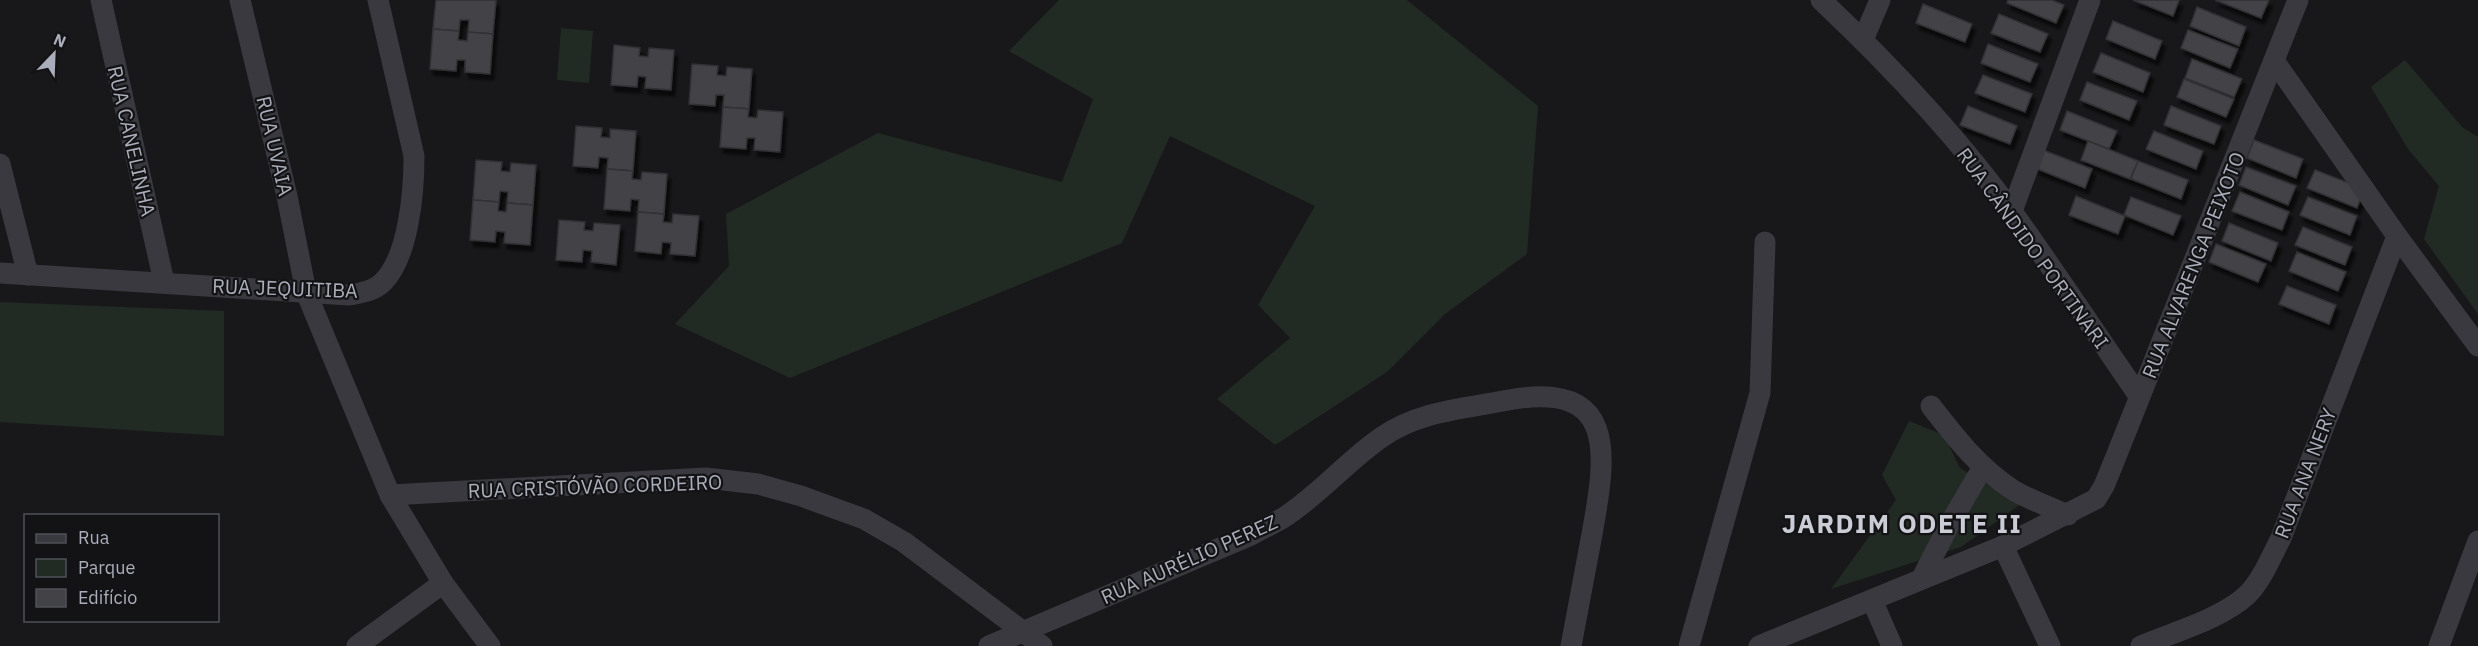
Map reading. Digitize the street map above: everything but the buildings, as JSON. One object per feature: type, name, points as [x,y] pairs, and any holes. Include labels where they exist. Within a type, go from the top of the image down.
[{"type":"street","name":"RUA CANELINHA","points":[[101,0],[164,282]]},
{"type":"street","name":"RUA UVAIA","points":[[240,0],[287,196],[306,292],[390,495],[443,582],[490,646]]},
{"type":"street","name":"RUA JEQUITIBA","points":[[0,273],[349,295],[365,292],[382,283],[398,259],[403,242],[414,176],[414,156],[378,0]]},
{"type":"street","name":"RUA CÂNDIDO PORTINARI","points":[[1821,0],[1863,40],[1952,138],[2012,211],[2139,396]]},
{"type":"street","points":[[1863,40],[1880,0]]},
{"type":"street","points":[[2012,211],[2090,0]]},
{"type":"street","name":"RUA ALVARENGA PEIXOTO","points":[[1759,646],[2003,546],[2091,503],[2100,493],[2298,0]]},
{"type":"street","points":[[2275,62],[2397,236],[2478,346]]},
{"type":"street","points":[[0,164],[28,275]]},
{"type":"street","name":"RUA ANA NERY","points":[[2141,646],[2234,605],[2248,594],[2258,581],[2281,538],[2397,236]]},
{"type":"street","points":[[1689,646],[1760,393],[1765,242]]},
{"type":"street","name":"RUA AURÉLIO PEREZ","points":[[989,646],[1251,535],[1283,518],[1381,437],[1403,424],[1420,417],[1526,396],[1547,396],[1560,399],[1585,411],[1598,428],[1601,441],[1602,480],[1571,646]]},
{"type":"street","points":[[1931,406],[1983,467],[2020,494],[2068,515]]},
{"type":"street","points":[[1922,578],[1949,525],[1983,467]]},
{"type":"street","name":"RUA CRISTÓVÃO CORDEIRO","points":[[390,495],[706,478],[758,484],[801,495],[864,519],[904,542],[1042,646]]},
{"type":"street","points":[[2439,646],[2478,541]]},
{"type":"street","points":[[2003,546],[2050,646]]},
{"type":"street","points":[[357,646],[443,582]]},
{"type":"street","points":[[1872,600],[1892,646]]},
{"type":"green space","points":[[1059,0],[1407,0],[1538,106],[1527,254],[1445,314],[1387,372],[1275,445],[1217,399],[1290,338],[1258,305],[1315,206],[1170,136],[1122,243],[790,378],[675,324],[729,266],[726,214],[878,133],[1062,182],[1093,99],[1009,51]]},
{"type":"green space","points":[[561,28],[593,31],[589,83],[557,80]]},
{"type":"green space","points":[[2405,60],[2462,127],[2478,137],[2478,314],[2424,239],[2439,186],[2408,149],[2371,87]]},
{"type":"green space","points":[[0,302],[224,311],[224,436],[0,422]]},
{"type":"green space","points":[[1909,421],[1944,435],[1960,468],[2021,504],[1961,547],[1831,589],[1896,500],[1882,475]]},
{"type":"district","name":"JARDIM ODETE II","points":[[1902,523]]}]
